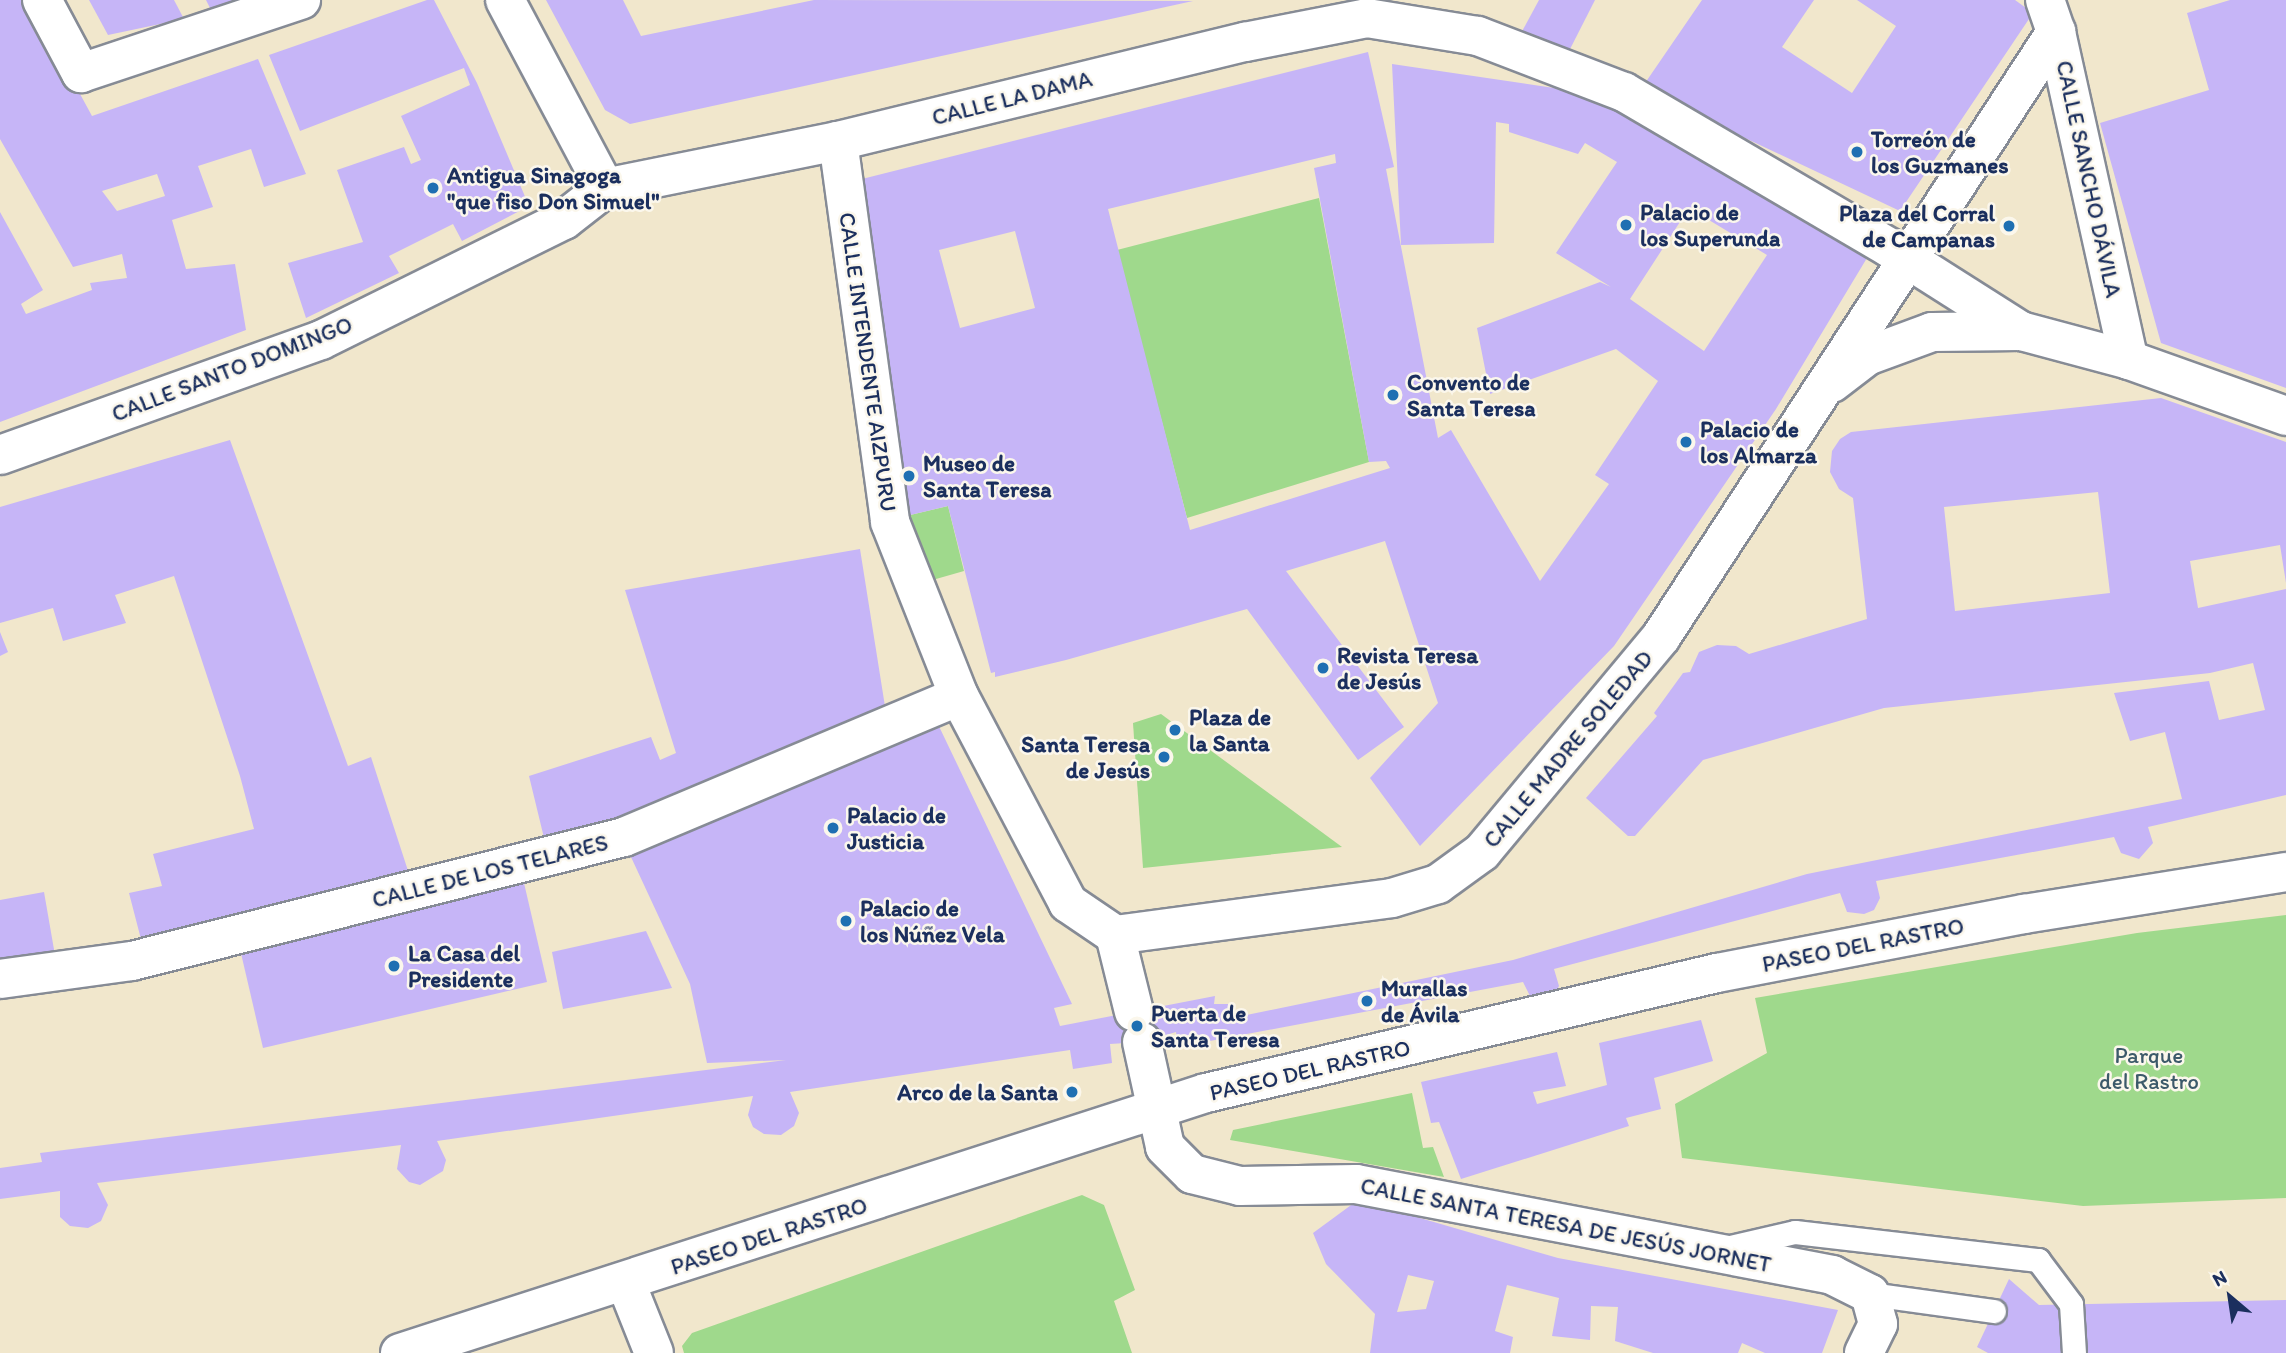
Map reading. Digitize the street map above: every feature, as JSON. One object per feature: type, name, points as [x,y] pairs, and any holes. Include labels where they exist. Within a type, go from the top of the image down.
[{"type":"street","points":[[43,0],[81,73],[301,0]]},
{"type":"street","points":[[505,0],[605,188]]},
{"type":"street","name":"CALLE LA DAMA","points":[[605,188],[838,141],[1245,42],[1354,20],[1415,13],[1624,92],[1898,253]]},
{"type":"street","points":[[1815,396],[1898,253],[2051,16]]},
{"type":"street","name":"CALLE SANCHO DÁVILA","points":[[2051,16],[2129,360]]},
{"type":"street","name":"CALLE INTENDENTE AIZPURU","points":[[838,141],[890,522],[959,696]]},
{"type":"street","name":"CALLE SANTO DOMINGO","points":[[0,455],[321,340],[564,220],[605,188]]},
{"type":"street","points":[[1898,253],[2021,331]]},
{"type":"street","points":[[1815,396],[1867,356],[1932,332],[2021,331],[2129,360],[2286,416]]},
{"type":"street","name":"CALLE MADRE SOLEDAD","points":[[1115,935],[1392,898],[1438,884],[1482,852],[1661,638],[1815,396]]},
{"type":"street","points":[[959,696],[1068,903],[1115,935],[1138,1027],[1153,1107]]},
{"type":"street","name":"CALLE DE LOS TELARES","points":[[0,979],[132,961],[624,837],[959,696]]},
{"type":"street","name":"PASEO DEL RASTRO","points":[[400,1353],[626,1283],[1153,1107],[1717,973],[2024,914],[2286,872]]},
{"type":"street","name":"CALLE SANTA TERESA DE JESÚS JORNET","points":[[1153,1107],[1166,1147],[1192,1174],[1240,1186],[1356,1184],[1832,1275],[1870,1294]]},
{"type":"street","points":[[626,1283],[654,1353]]},
{"type":"street","points":[[1864,1353],[1878,1324],[1870,1294]]},
{"type":"lane","points":[[1713,1251],[1795,1231],[2038,1260],[2071,1304],[2074,1353]]},
{"type":"lane","points":[[1870,1294],[1994,1311]]},
{"type":"green space","points":[[1319,198],[1369,462],[1187,518],[1117,250]]},
{"type":"green space","points":[[948,506],[964,571],[922,583],[906,516]]},
{"type":"green space","points":[[1161,714],[1342,847],[1143,868],[1133,723]]},
{"type":"green space","name":"Parque del Rastro","points":[[2286,915],[2286,1198],[2083,1206],[1682,1158],[1675,1104],[1767,1053],[1755,998],[2137,933]]},
{"type":"green space","points":[[1412,1093],[1423,1148],[1433,1147],[1444,1177],[1230,1140],[1233,1130]]},
{"type":"green space","points":[[1082,1195],[1104,1205],[1135,1290],[1114,1301],[1132,1353],[684,1353],[682,1346],[692,1333]]},
{"type":"building","points":[[0,0],[29,0],[92,116],[258,59],[306,174],[264,187],[251,149],[198,166],[213,207],[172,220],[186,269],[235,264],[246,330],[0,422],[0,212],[43,290],[21,304],[26,314],[92,290],[90,283],[127,278],[122,254],[73,267],[0,139]],"holes":[[[157,174],[165,196],[117,211],[102,191]]]},
{"type":"building","points":[[89,0],[174,0],[184,19],[108,35]]},
{"type":"building","points":[[206,0],[243,0],[212,12]]},
{"type":"building","name":"Antigua Sinagoga \"que fiso Don Simuel\"","points":[[427,0],[434,0],[477,83],[529,206],[462,241],[453,224],[389,256],[399,273],[306,318],[288,263],[363,242],[337,170],[404,147],[411,164],[421,160],[401,116],[470,85],[464,68],[300,131],[269,55]]},
{"type":"building","points":[[546,0],[623,0],[641,36],[814,0],[1193,1],[630,124],[605,110]]},
{"type":"building","points":[[1539,0],[1595,0],[1567,55],[1520,35]]},
{"type":"building","name":"Torreón de los Guzmanes","points":[[1702,0],[1814,0],[1782,47],[1852,93],[1896,26],[1857,0],[2015,0],[2033,13],[1900,211],[1641,89]]},
{"type":"building","points":[[2230,0],[2286,0],[2286,388],[2161,343],[2100,123],[2209,90],[2187,13]]},
{"type":"building","points":[[1368,52],[1394,167],[1386,169],[1438,438],[1451,430],[1540,581],[1609,484],[1595,475],[1658,381],[1616,349],[1490,394],[1477,328],[1600,282],[1611,287],[1556,253],[1617,162],[1585,143],[1578,154],[1509,132],[1509,124],[1496,122],[1494,243],[1401,245],[1392,64],[1581,92],[1870,253],[1776,409],[1614,646],[1420,846],[1370,778],[1438,703],[1385,541],[1286,571],[1404,727],[1358,760],[1247,609],[1066,660],[995,677],[995,672],[991,673],[948,506],[906,516],[885,434],[897,431],[883,377],[858,180]],"holes":[[[1335,154],[1336,163],[1314,168],[1369,462],[1386,461],[1390,468],[1190,530],[1108,209]],[[1689,208],[1767,255],[1704,351],[1630,299]],[[1015,231],[1035,308],[960,328],[939,250]]]},
{"type":"building","points":[[2161,398],[2286,442],[2286,583],[2280,545],[2190,561],[2198,608],[2286,589],[2286,795],[2148,827],[2153,843],[2139,859],[2121,853],[2114,837],[1876,881],[1880,898],[1874,910],[1864,914],[1847,912],[1840,893],[1554,969],[1559,986],[1555,993],[1537,998],[1530,996],[1523,982],[1178,1047],[1176,1032],[1142,1042],[1110,1044],[1112,1063],[1073,1069],[1070,1050],[790,1092],[799,1113],[794,1126],[781,1135],[764,1134],[753,1127],[748,1115],[753,1096],[437,1141],[446,1160],[443,1171],[420,1185],[409,1182],[397,1169],[401,1145],[97,1183],[108,1205],[101,1221],[88,1228],[70,1226],[60,1217],[60,1191],[0,1199],[0,1168],[42,1162],[40,1153],[786,1060],[707,1063],[690,984],[631,857],[935,718],[1072,1004],[1054,1008],[1060,1026],[1215,996],[1214,1004],[1228,1004],[1232,1018],[1513,960],[1807,874],[2182,799],[2165,732],[2130,741],[2114,693],[2209,681],[2219,720],[2265,710],[2253,663],[2210,673],[1884,708],[1703,760],[1635,836],[1628,836],[1586,798],[1657,716],[1654,713],[1683,673],[1690,672],[1699,652],[1717,645],[1736,646],[1749,654],[1867,619],[1853,498],[1839,489],[1830,472],[1832,451],[1840,439],[1851,432]],"holes":[[[2098,492],[2110,593],[1955,611],[1944,507]]]},
{"type":"building","points":[[230,440],[348,766],[371,757],[412,883],[143,947],[129,893],[162,886],[153,854],[254,829],[240,776],[174,576],[115,595],[126,623],[63,641],[53,608],[0,623],[0,507]]},
{"type":"building","points":[[860,549],[887,719],[662,808],[545,842],[529,776],[651,737],[660,760],[676,753],[625,590]]},
{"type":"building","points":[[0,632],[8,652],[0,656]]},
{"type":"building","name":"La Casa del Presidente","points":[[524,883],[547,982],[263,1048],[240,949]]},
{"type":"building","points":[[44,892],[56,961],[0,970],[0,900]]},
{"type":"building","points":[[646,931],[672,988],[563,1009],[552,952]]},
{"type":"building","points":[[1701,1020],[1713,1061],[1654,1078],[1661,1109],[1626,1118],[1629,1126],[1461,1179],[1439,1122],[1431,1123],[1421,1082],[1557,1052],[1566,1086],[1533,1092],[1537,1104],[1607,1085],[1599,1043]]},
{"type":"building","points":[[1358,1200],[1558,1258],[1838,1310],[1822,1353],[1765,1353],[1742,1343],[1738,1353],[1653,1353],[1615,1341],[1618,1307],[1591,1306],[1590,1340],[1552,1336],[1559,1298],[1507,1285],[1495,1331],[1513,1337],[1510,1353],[1370,1353],[1375,1314],[1326,1264],[1313,1233]],"holes":[[[1408,1275],[1434,1281],[1426,1309],[1397,1312]]]},
{"type":"building","points":[[2009,1279],[2039,1305],[2286,1300],[2286,1353],[1988,1353],[1977,1347]]},
{"type":"place","name":"Torreón de los Guzmanes","points":[[1857,152]]},
{"type":"place","name":"Antigua Sinagoga \"que fiso Don Simuel\"","points":[[433,188]]},
{"type":"place","name":"Palacio de los Superunda","points":[[1626,225]]},
{"type":"place","name":"Plaza del Corral de Campanas","points":[[2009,226]]},
{"type":"place","name":"Convento de Santa Teresa","points":[[1393,395]]},
{"type":"place","name":"Palacio de los Almarza","points":[[1686,442]]},
{"type":"place","name":"Museo de Santa Teresa","points":[[909,476]]},
{"type":"place","name":"Revista Teresa de Jesús","points":[[1323,668]]},
{"type":"place","name":"Plaza de la Santa","points":[[1175,730]]},
{"type":"place","name":"Santa Teresa de Jesús","points":[[1164,757]]},
{"type":"place","name":"Palacio de Justicia","points":[[833,828]]},
{"type":"place","name":"Palacio de los Núñez Vela","points":[[846,921]]},
{"type":"place","name":"La Casa del Presidente","points":[[394,966]]},
{"type":"place","name":"Murallas de Ávila","points":[[1367,1001]]},
{"type":"place","name":"Puerta de Santa Teresa","points":[[1137,1026]]},
{"type":"place","name":"Arco de la Santa","points":[[1072,1092]]}]
